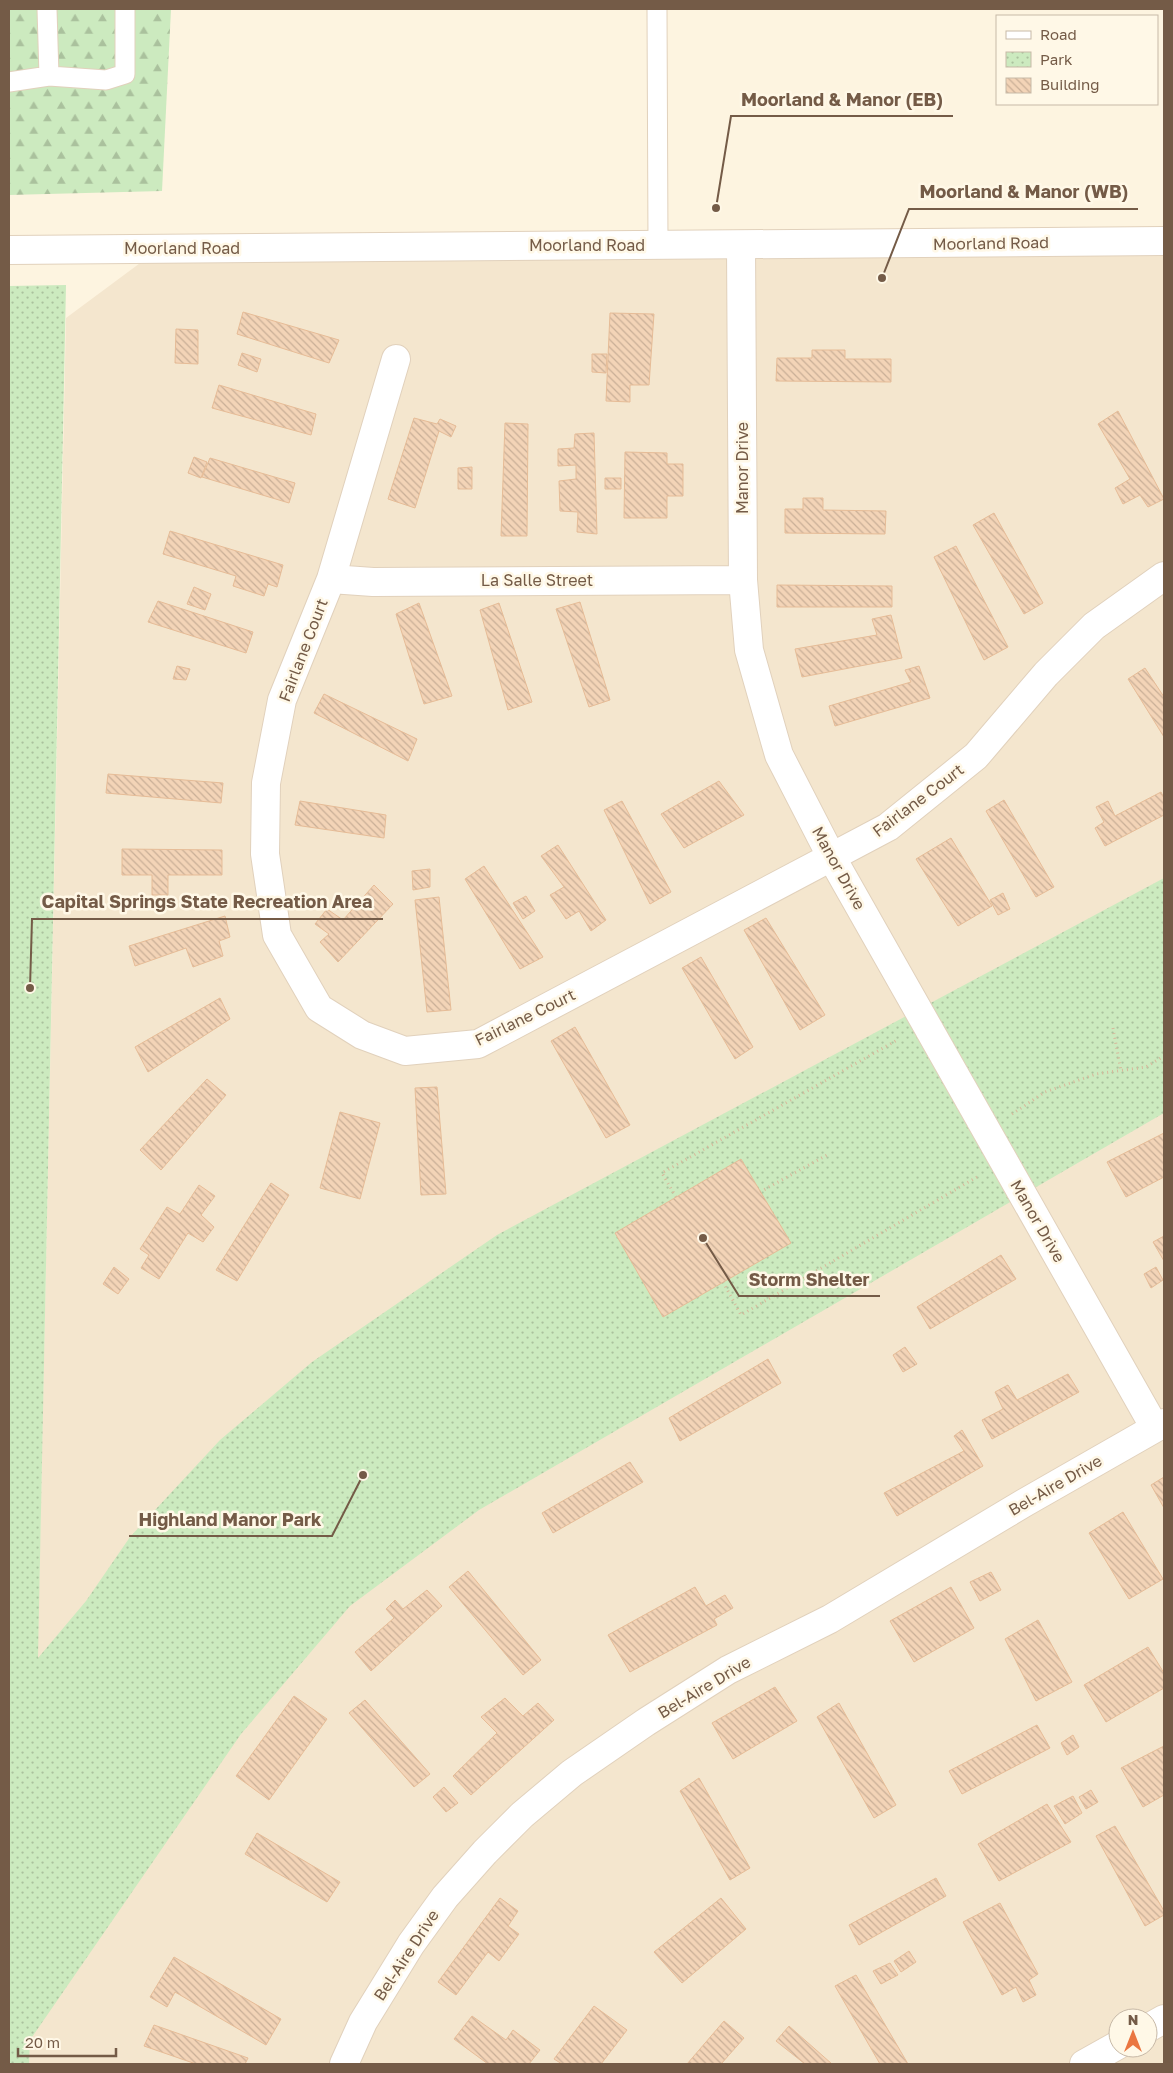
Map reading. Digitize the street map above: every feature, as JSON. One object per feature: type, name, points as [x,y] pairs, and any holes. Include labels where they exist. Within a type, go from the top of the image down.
[{"type":"street","name":"Moorland Road","points":[[9,250],[1164,241]]},
{"type":"street","name":"Manor Drive","points":[[742,245],[743,580],[749,650],[779,755],[832,858],[1004,1162],[1159,1425]]},
{"type":"street","name":"Fairlane Court","points":[[396,359],[331,579],[282,700],[266,783],[265,854],[277,935],[319,1008],[362,1036],[405,1051],[478,1044],[888,827],[976,756],[1046,674],[1094,626],[1164,576]]},
{"type":"street","name":"La Salle Street","points":[[331,579],[373,582],[743,580]]},
{"type":"street","name":"Bel-Aire Drive","points":[[344,2064],[363,2022],[412,1944],[445,1897],[485,1852],[522,1815],[572,1773],[646,1722],[728,1670],[830,1619],[1159,1425]]},
{"type":"street","points":[[1084,2064],[1108,2051]]},
{"type":"lane","points":[[47,9],[49,76]]},
{"type":"lane","points":[[9,82],[49,76],[106,80],[125,74],[125,9]]},
{"type":"lane","points":[[657,9],[658,244]]},
{"type":"path","points":[[676,1198],[662,1173],[926,1024]]},
{"type":"path","points":[[1113,1028],[1121,1070]]},
{"type":"path","points":[[987,1132],[1044,1092],[1096,1074],[1146,1067],[1164,1056]]},
{"type":"path","points":[[760,1192],[827,1155]]},
{"type":"path","points":[[723,1282],[741,1315],[1004,1162]]},
{"type":"shaded area","points":[[1164,241],[1164,2064],[29,2064],[66,318],[159,249]]},
{"type":"green space","points":[[9,9],[171,9],[162,191],[9,195]]},
{"type":"green space","points":[[66,285],[38,1658],[86,1601],[130,1537],[220,1440],[312,1362],[497,1235],[1164,878],[1164,1113],[479,1510],[350,1606],[241,1734],[30,2040],[29,2064],[9,2064],[9,286]]},
{"type":"building","points":[[243,312],[339,340],[329,363],[237,334]]},
{"type":"building","points":[[610,313],[654,314],[649,385],[630,385],[630,402],[606,401]]},
{"type":"building","points":[[176,329],[198,330],[198,364],[175,363]]},
{"type":"building","points":[[812,350],[845,350],[845,359],[891,359],[891,382],[776,381],[777,358],[812,358]]},
{"type":"building","points":[[242,353],[261,359],[257,372],[238,365]]},
{"type":"building","points":[[592,354],[607,354],[606,373],[592,372]]},
{"type":"building","points":[[219,385],[316,414],[311,435],[212,408]]},
{"type":"building","points":[[1118,411],[1164,499],[1148,507],[1140,495],[1123,504],[1115,488],[1130,479],[1098,424]]},
{"type":"building","points":[[414,418],[437,424],[440,419],[456,426],[451,437],[439,431],[415,508],[388,499]]},
{"type":"building","points":[[505,423],[528,424],[527,536],[501,536]]},
{"type":"building","points":[[594,433],[597,534],[577,532],[578,512],[560,511],[559,481],[576,479],[576,465],[558,466],[558,449],[574,448],[575,434]]},
{"type":"building","points":[[625,452],[667,453],[667,464],[683,464],[683,496],[667,496],[667,518],[624,518]]},
{"type":"building","points":[[194,457],[207,462],[201,478],[188,473]]},
{"type":"building","points":[[210,458],[295,483],[289,503],[202,477]]},
{"type":"building","points":[[472,467],[472,489],[458,489],[458,468]]},
{"type":"building","points":[[605,478],[621,478],[621,489],[605,489]]},
{"type":"building","points":[[803,498],[823,498],[823,510],[886,511],[885,534],[785,533],[785,509],[803,509]]},
{"type":"building","points":[[994,513],[1043,603],[1024,614],[973,525]]},
{"type":"building","points":[[170,531],[283,565],[277,587],[268,584],[264,596],[233,586],[236,576],[163,554]]},
{"type":"building","points":[[956,546],[1008,647],[984,660],[934,557]]},
{"type":"building","points":[[777,585],[892,586],[892,607],[777,607]]},
{"type":"building","points":[[194,587],[211,594],[205,610],[187,604]]},
{"type":"building","points":[[158,601],[253,632],[246,653],[148,622]]},
{"type":"building","points":[[580,602],[610,700],[589,707],[556,609]]},
{"type":"building","points":[[419,603],[452,696],[424,704],[396,614]]},
{"type":"building","points":[[499,603],[532,702],[508,710],[480,610]]},
{"type":"building","points":[[891,615],[902,658],[802,677],[795,649],[877,635],[872,619]]},
{"type":"building","points":[[177,666],[190,669],[186,680],[173,679]]},
{"type":"building","points":[[919,666],[930,698],[835,726],[829,706],[911,682],[905,670]]},
{"type":"building","points":[[1145,668],[1164,697],[1164,737],[1128,679]]},
{"type":"building","points":[[324,694],[417,739],[408,761],[314,713]]},
{"type":"building","points":[[108,774],[223,783],[221,803],[106,793]]},
{"type":"building","points":[[719,781],[744,815],[684,848],[661,814]]},
{"type":"building","points":[[1161,792],[1164,798],[1164,815],[1105,846],[1095,828],[1104,822],[1096,807],[1108,801],[1115,816]]},
{"type":"building","points":[[1004,800],[1054,887],[1036,897],[986,811]]},
{"type":"building","points":[[300,801],[386,815],[384,838],[295,825]]},
{"type":"building","points":[[622,801],[671,892],[650,904],[604,810]]},
{"type":"building","points":[[951,838],[992,906],[958,926],[916,859]]},
{"type":"building","points":[[558,845],[606,920],[591,931],[579,911],[566,919],[550,895],[564,887],[541,856]]},
{"type":"building","points":[[122,849],[222,850],[222,875],[168,875],[168,895],[152,895],[152,875],[122,875]]},
{"type":"building","points":[[484,866],[543,957],[520,969],[465,879]]},
{"type":"building","points":[[430,869],[430,887],[413,890],[412,871]]},
{"type":"building","points":[[374,885],[393,904],[338,962],[320,942],[329,934],[315,924],[327,909],[343,920]]},
{"type":"building","points":[[1003,893],[1010,909],[998,915],[990,900]]},
{"type":"building","points":[[526,896],[535,911],[523,919],[513,903]]},
{"type":"building","points":[[439,897],[451,1010],[427,1012],[415,900]]},
{"type":"building","points":[[225,916],[230,937],[219,941],[223,956],[193,967],[186,948],[135,966],[129,946]]},
{"type":"building","points":[[766,918],[825,1015],[800,1030],[744,930]]},
{"type":"building","points":[[701,957],[753,1047],[735,1059],[682,968]]},
{"type":"building","points":[[220,998],[230,1019],[148,1072],[135,1047]]},
{"type":"building","points":[[575,1027],[630,1125],[606,1138],[551,1041]]},
{"type":"building","points":[[207,1079],[226,1095],[161,1170],[140,1150]]},
{"type":"building","points":[[437,1087],[446,1194],[421,1195],[415,1088]]},
{"type":"building","points":[[340,1112],[380,1123],[360,1199],[320,1188]]},
{"type":"building","points":[[1164,1133],[1164,1177],[1126,1197],[1107,1162]]},
{"type":"building","points":[[741,1159],[791,1243],[663,1317],[615,1233]]},
{"type":"building","points":[[271,1183],[289,1195],[237,1281],[216,1270]]},
{"type":"building","points":[[199,1185],[215,1196],[201,1215],[214,1227],[203,1242],[188,1233],[159,1279],[141,1268],[149,1255],[140,1249],[167,1207],[180,1214]]},
{"type":"building","points":[[1164,1236],[1164,1261],[1153,1242]]},
{"type":"building","points":[[1001,1255],[1016,1279],[930,1329],[917,1307]]},
{"type":"building","points":[[114,1267],[129,1279],[118,1294],[103,1284]]},
{"type":"building","points":[[1156,1267],[1163,1280],[1151,1288],[1144,1274]]},
{"type":"building","points":[[905,1347],[917,1364],[903,1372],[893,1355]]},
{"type":"building","points":[[768,1359],[781,1383],[680,1441],[669,1418]]},
{"type":"building","points":[[1068,1374],[1079,1392],[992,1439],[982,1420],[1003,1409],[995,1392],[1008,1385],[1017,1400]]},
{"type":"building","points":[[962,1430],[983,1466],[897,1516],[884,1493],[964,1451],[954,1436]]},
{"type":"building","points":[[630,1462],[643,1482],[553,1533],[542,1513]]},
{"type":"building","points":[[1164,1477],[1164,1508],[1151,1485]]},
{"type":"building","points":[[1123,1512],[1163,1579],[1129,1599],[1089,1533]]},
{"type":"building","points":[[468,1571],[541,1660],[523,1675],[449,1587]]},
{"type":"building","points":[[991,1572],[1001,1590],[980,1601],[970,1582]]},
{"type":"building","points":[[695,1587],[706,1606],[725,1595],[733,1608],[714,1619],[717,1625],[630,1672],[608,1635]]},
{"type":"building","points":[[951,1587],[974,1628],[914,1662],[890,1621]]},
{"type":"building","points":[[427,1590],[442,1606],[371,1671],[355,1652],[394,1618],[386,1609],[395,1600],[403,1609]]},
{"type":"building","points":[[1038,1620],[1072,1682],[1036,1701],[1005,1639]]},
{"type":"building","points":[[1148,1647],[1164,1673],[1164,1688],[1106,1722],[1084,1685]]},
{"type":"building","points":[[775,1687],[797,1721],[733,1759],[712,1723]]},
{"type":"building","points":[[294,1696],[327,1719],[269,1800],[236,1776]]},
{"type":"building","points":[[505,1698],[523,1716],[538,1703],[554,1720],[471,1795],[453,1776],[497,1733],[481,1717]]},
{"type":"building","points":[[365,1700],[430,1774],[414,1787],[349,1713]]},
{"type":"building","points":[[839,1703],[896,1805],[874,1818],[817,1717]]},
{"type":"building","points":[[1037,1725],[1050,1748],[962,1794],[949,1771]]},
{"type":"building","points":[[1073,1735],[1079,1747],[1067,1755],[1061,1743]]},
{"type":"building","points":[[1164,1746],[1164,1795],[1143,1807],[1121,1768]]},
{"type":"building","points":[[699,1778],[750,1868],[730,1880],[680,1791]]},
{"type":"building","points":[[444,1787],[458,1803],[446,1812],[433,1797]]},
{"type":"building","points":[[1091,1790],[1098,1802],[1086,1809],[1079,1797]]},
{"type":"building","points":[[1073,1796],[1082,1813],[1065,1824],[1054,1806]]},
{"type":"building","points":[[1047,1804],[1071,1842],[999,1881],[978,1844]]},
{"type":"building","points":[[1115,1826],[1164,1911],[1164,1915],[1145,1926],[1096,1836]]},
{"type":"building","points":[[257,1833],[340,1882],[327,1902],[245,1854]]},
{"type":"building","points":[[936,1878],[946,1896],[859,1945],[849,1925]]},
{"type":"building","points":[[500,1898],[518,1911],[508,1926],[519,1934],[499,1961],[488,1952],[456,1995],[438,1982]]},
{"type":"building","points":[[721,1898],[746,1929],[682,1983],[654,1952]]},
{"type":"building","points":[[1000,1903],[1038,1974],[1029,1980],[1036,1995],[1023,2002],[1016,1987],[1002,1995],[963,1922]]},
{"type":"building","points":[[909,1951],[916,1962],[901,1972],[894,1961]]},
{"type":"building","points":[[174,1957],[281,2019],[266,2045],[175,1992],[167,2007],[150,1997]]},
{"type":"building","points":[[890,1963],[898,1975],[881,1984],[873,1971]]},
{"type":"building","points":[[856,1975],[908,2064],[880,2064],[835,1986]]},
{"type":"building","points":[[594,2006],[627,2030],[601,2064],[562,2064],[554,2059]]},
{"type":"building","points":[[472,2016],[506,2040],[513,2030],[540,2050],[529,2064],[488,2064],[454,2039]]},
{"type":"building","points":[[724,2021],[744,2038],[721,2064],[687,2064]]},
{"type":"building","points":[[154,2025],[248,2058],[245,2064],[196,2064],[144,2046]]},
{"type":"building","points":[[789,2026],[832,2064],[805,2064],[776,2041]]},
{"type":"place","name":"Moorland & Manor (EB)","points":[[716,208]]},
{"type":"place","name":"Moorland & Manor (WB)","points":[[882,278]]},
{"type":"place","name":"Capital Springs State Recreation Area","points":[[30,988]]},
{"type":"place","name":"Storm Shelter","points":[[703,1238]]},
{"type":"place","name":"Highland Manor Park","points":[[363,1475]]}]
